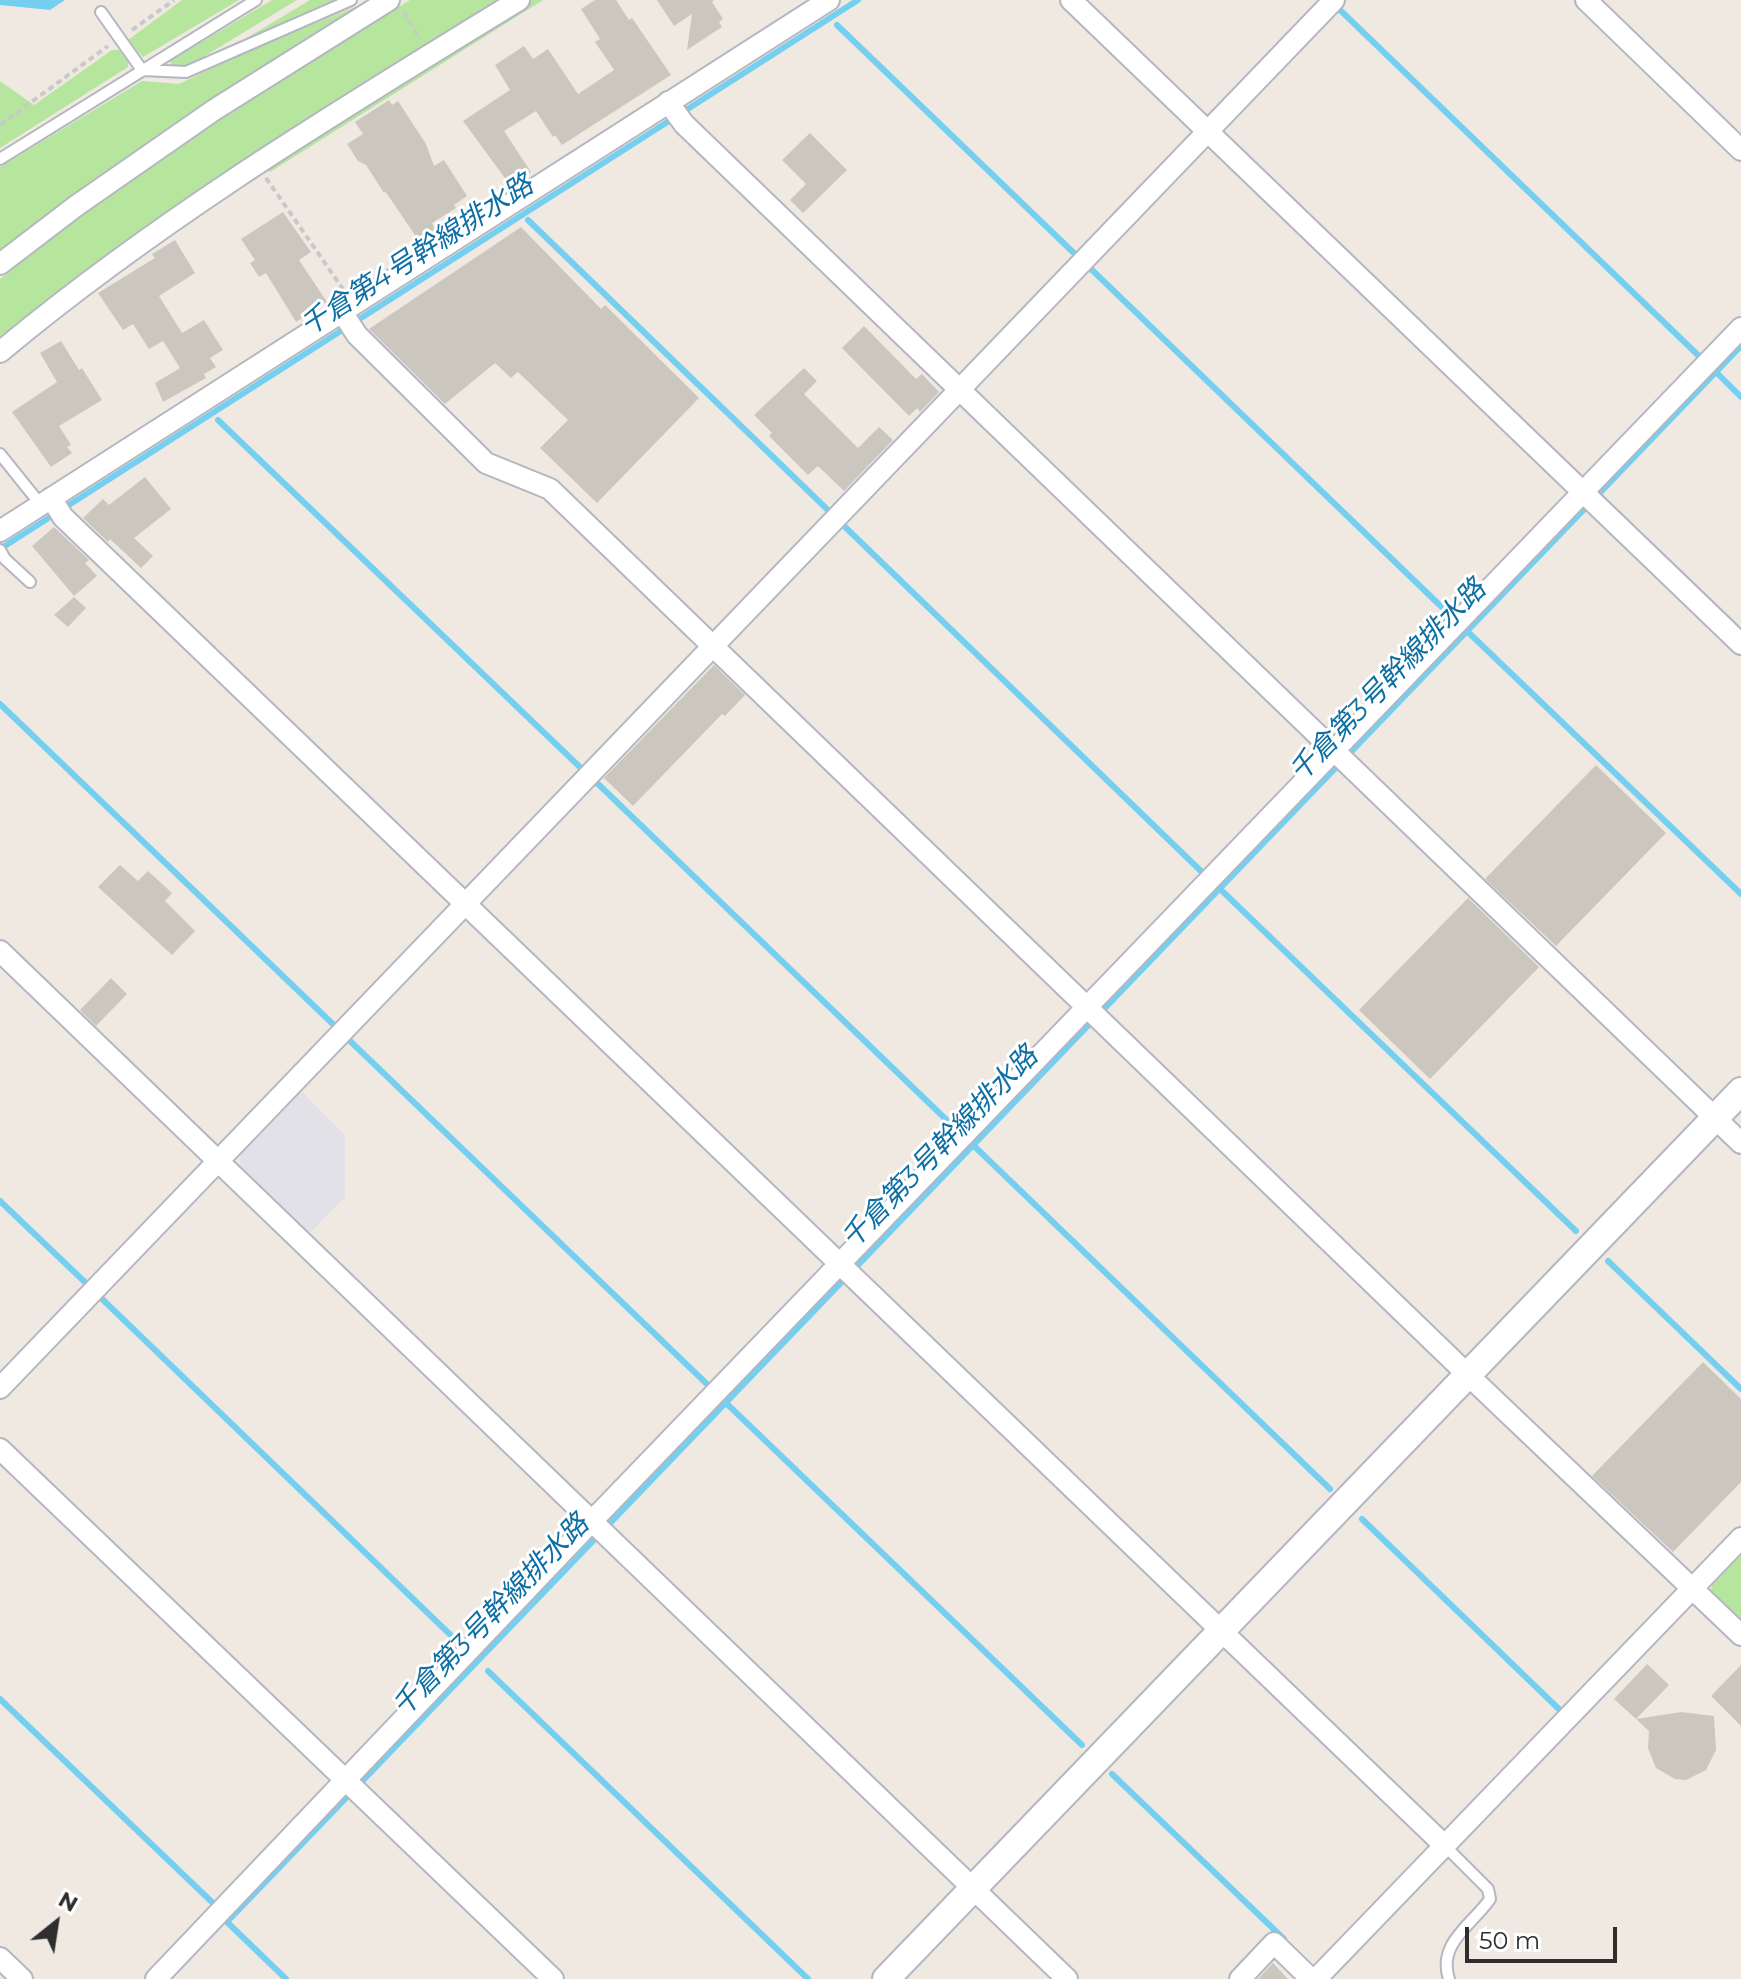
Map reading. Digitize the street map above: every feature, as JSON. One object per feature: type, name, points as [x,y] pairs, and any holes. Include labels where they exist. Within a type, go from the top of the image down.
[{"type":"street","points":[[0,352],[119,256],[255,163],[519,0]]},
{"type":"street","points":[[0,531],[52,506],[675,111],[829,0]]},
{"type":"street","points":[[1071,0],[1741,644]]},
{"type":"street","points":[[0,1388],[1334,0]]},
{"type":"street","points":[[1586,0],[1741,150]]},
{"type":"street","points":[[0,264],[76,206],[214,110],[397,6]]},
{"type":"street","points":[[675,111],[959,390],[1741,1143]]},
{"type":"street","points":[[348,316],[486,463],[550,489],[1741,1635]]},
{"type":"street","points":[[156,1979],[352,1786],[1589,498],[1741,328]]},
{"type":"street","points":[[52,506],[1444,1845]]},
{"type":"street","points":[[0,951],[1067,1979]]},
{"type":"street","points":[[886,1979],[1741,1091]]},
{"type":"street","points":[[0,1449],[553,1979]]},
{"type":"street","points":[[1240,1979],[1274,1943],[1313,1979],[1741,1538]]},
{"type":"street","points":[[0,1958],[22,1979]]},
{"type":"lane","points":[[0,159],[256,0]]},
{"type":"lane","points":[[142,70],[186,72],[351,0]]},
{"type":"lane","points":[[101,12],[142,70]]},
{"type":"lane","points":[[0,454],[52,506]]},
{"type":"lane","points":[[3,554],[30,582]]},
{"type":"lane","points":[[1444,1845],[1488,1889],[1490,1899],[1452,1943],[1447,1962],[1449,1979]]},
{"type":"path","points":[[0,125],[174,0]]},
{"type":"path","points":[[397,6],[418,35]]},
{"type":"path","points":[[255,163],[348,316]]},
{"type":"shaded area","points":[[297,1087],[345,1135],[345,1197],[306,1237],[241,1171],[239,1146]]},
{"type":"green space","points":[[182,0],[239,0],[143,57],[128,40]]},
{"type":"green space","points":[[272,0],[297,0],[190,65],[172,65],[170,61]]},
{"type":"green space","points":[[310,0],[334,0],[235,45]]},
{"type":"green space","points":[[373,0],[0,254],[0,167],[142,81],[179,84],[259,46]]},
{"type":"green space","points":[[410,0],[506,0],[0,342],[0,279],[81,214],[219,120]]},
{"type":"green space","points":[[529,0],[543,0],[270,172],[264,164]]},
{"type":"green space","points":[[112,50],[119,50],[128,67],[0,148],[0,81],[34,105]]},
{"type":"green space","points":[[1741,1555],[1741,1624],[1710,1595],[1712,1585]]},
{"type":"water","points":[[0,0],[65,0],[50,10],[0,5]]},
{"type":"building","points":[[595,0],[616,0],[671,75],[562,145],[536,111],[504,131],[531,172],[510,185],[463,121],[510,90],[495,65],[524,46],[533,59],[548,49],[578,94],[614,70],[595,42],[600,39],[581,9]]},
{"type":"building","points":[[657,0],[714,0],[712,2],[723,19],[719,22],[722,27],[687,50],[692,14],[674,26]]},
{"type":"building","points":[[389,100],[392,105],[398,101],[426,144],[434,166],[444,160],[467,196],[454,205],[456,208],[432,223],[436,230],[419,241],[366,165],[358,161],[347,144],[363,134],[355,122]]},
{"type":"building","points":[[810,133],[847,170],[803,213],[790,200],[806,184],[782,160]]},
{"type":"building","points":[[283,212],[311,252],[299,260],[327,302],[296,322],[266,273],[259,277],[250,263],[255,260],[241,239]]},
{"type":"building","points":[[521,227],[601,309],[605,305],[699,398],[597,503],[540,448],[568,420],[518,372],[511,378],[495,363],[445,404],[369,329]]},
{"type":"building","points":[[175,240],[195,273],[159,296],[182,333],[204,320],[223,350],[210,358],[216,367],[204,374],[206,378],[163,402],[155,383],[180,368],[163,341],[149,349],[133,324],[123,330],[98,293],[155,258],[152,254]]},
{"type":"building","points":[[864,326],[916,379],[922,374],[939,392],[920,412],[917,408],[909,416],[842,348]]},
{"type":"building","points":[[61,341],[102,400],[59,426],[71,445],[67,447],[72,453],[51,467],[12,412],[57,382],[40,353]]},
{"type":"building","points":[[804,368],[817,381],[804,394],[858,448],[879,427],[893,440],[844,491],[818,466],[808,475],[769,436],[772,433],[754,415]]},
{"type":"building","points":[[145,477],[171,509],[134,538],[153,556],[141,568],[83,518],[103,499],[109,505]]},
{"type":"building","points":[[54,527],[89,560],[85,563],[97,576],[74,596],[32,546]]},
{"type":"building","points":[[74,597],[86,608],[68,627],[54,615]]},
{"type":"building","points":[[714,665],[745,695],[725,716],[722,714],[633,806],[604,778]]},
{"type":"building","points":[[1596,765],[1666,833],[1556,946],[1485,879]]},
{"type":"building","points":[[120,865],[138,881],[148,871],[172,893],[165,901],[195,931],[172,955],[98,887]]},
{"type":"building","points":[[1468,898],[1539,967],[1430,1079],[1359,1010]]},
{"type":"building","points":[[111,978],[127,994],[96,1026],[80,1010]]},
{"type":"building","points":[[1703,1362],[1741,1399],[1741,1482],[1673,1552],[1592,1476]]},
{"type":"building","points":[[1647,1664],[1669,1685],[1636,1719],[1614,1699]]},
{"type":"building","points":[[1741,1665],[1741,1726],[1711,1696]]},
{"type":"building","points":[[1681,1712],[1714,1716],[1716,1750],[1706,1770],[1686,1780],[1675,1779],[1656,1768],[1648,1748],[1649,1731],[1636,1719]]},
{"type":"building","points":[[1273,1963],[1288,1979],[1258,1979]]},
{"type":"waterway","name":"千倉第4号幹線排水路","points":[[0,549],[858,0]]},
{"type":"waterway","points":[[1338,8],[1700,357]]},
{"type":"waterway","points":[[837,25],[1078,257]]},
{"type":"waterway","points":[[528,220],[832,514]]},
{"type":"waterway","points":[[1090,268],[1450,615]]},
{"type":"waterway","name":"千倉第3号幹線排水路","points":[[286,1979],[227,1922],[1741,346]]},
{"type":"waterway","points":[[1715,371],[1741,397]]},
{"type":"waterway","points":[[218,420],[584,771]]},
{"type":"waterway","points":[[842,524],[1204,874]]},
{"type":"waterway","points":[[1467,631],[1741,894]]},
{"type":"waterway","points":[[0,704],[338,1029]]},
{"type":"waterway","points":[[595,781],[957,1130]]},
{"type":"waterway","points":[[1218,887],[1576,1231]]},
{"type":"waterway","points":[[348,1039],[709,1386]]},
{"type":"waterway","points":[[972,1144],[1330,1489]]},
{"type":"waterway","points":[[0,1201],[90,1287]]},
{"type":"waterway","points":[[1608,1261],[1741,1389]]},
{"type":"waterway","points":[[99,1296],[463,1647]]},
{"type":"waterway","points":[[724,1401],[1082,1745]]},
{"type":"waterway","points":[[1362,1519],[1563,1713]]},
{"type":"waterway","points":[[488,1671],[808,1979]]},
{"type":"waterway","points":[[0,1699],[215,1905]]},
{"type":"waterway","points":[[1112,1774],[1284,1939]]}]
